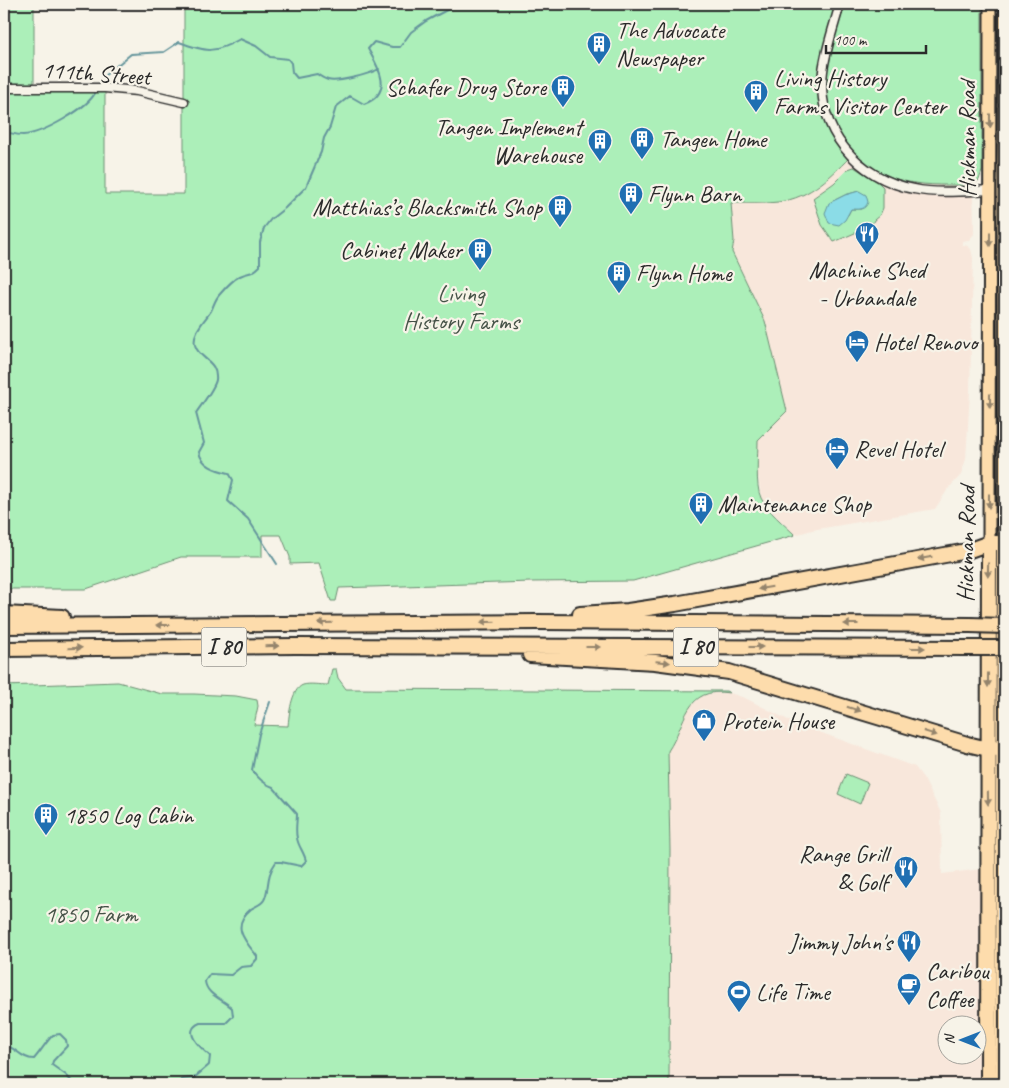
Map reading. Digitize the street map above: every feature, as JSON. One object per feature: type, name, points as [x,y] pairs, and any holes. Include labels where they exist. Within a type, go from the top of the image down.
[{"type":"highway","points":[[537,622],[563,615],[628,611],[675,604],[967,551],[989,543],[1004,543]]},
{"type":"highway","name":"Hickman Road","points":[[988,1084],[989,543]]},
{"type":"highway","name":"Hickman Road","points":[[1002,1084],[1004,543]]},
{"type":"highway","points":[[4,614],[60,617],[132,625]]},
{"type":"highway","name":"I 80","points":[[4,626],[537,622],[1005,626]]},
{"type":"highway","points":[[422,646],[528,655],[655,662],[728,672],[988,749],[1004,748]]},
{"type":"highway","name":"I 80","points":[[4,650],[422,646],[1005,648]]},
{"type":"main road","name":"Hickman Road","points":[[989,543],[990,4]]},
{"type":"main road","name":"Hickman Road","points":[[1004,543],[1003,190],[1005,13]]},
{"type":"street","points":[[840,4],[823,71],[823,96],[829,122],[845,149],[854,160],[873,174],[906,187],[923,190],[990,190]]},
{"type":"street","name":"111th Street","points":[[4,88],[105,88],[137,91],[184,102]]},
{"type":"shaded area","points":[[857,149],[973,178],[974,234],[969,240],[962,241],[963,245],[971,249],[973,258],[970,392],[966,459],[961,475],[948,489],[935,509],[812,530],[795,535],[761,498],[757,467],[758,440],[768,430],[765,321],[732,251],[734,241],[731,203],[774,202],[796,198],[819,186]]},
{"type":"shaded area","points":[[719,692],[730,693],[745,698],[792,722],[915,767],[924,779],[941,813],[942,874],[989,868],[988,1084],[669,1084],[670,850],[668,750],[675,739],[688,708],[703,695]]},
{"type":"green space","name":"Living History Farms","points":[[4,4],[982,4],[982,171],[979,180],[973,185],[924,184],[895,179],[881,173],[854,153],[820,184],[801,196],[772,203],[731,203],[734,241],[732,252],[765,321],[787,411],[758,440],[757,478],[759,493],[767,508],[795,535],[633,581],[339,588],[336,601],[331,601],[319,563],[290,564],[290,557],[281,535],[262,535],[262,557],[181,557],[86,589],[4,589]],"holes":[[[184,5],[184,194],[105,194],[105,88],[34,88],[34,7]]]},
{"type":"green space","points":[[854,167],[883,187],[883,208],[871,226],[834,242],[822,225],[813,198],[834,183],[848,169]],"holes":[[[859,191],[861,209],[851,209],[848,215],[831,202]]]},
{"type":"green space","name":"1850 Farm","points":[[332,669],[336,669],[338,678],[346,689],[726,691],[730,693],[715,692],[704,695],[695,701],[684,718],[668,751],[670,850],[669,1084],[4,1084],[4,686],[118,682],[162,694],[236,696],[257,700],[258,706],[254,725],[288,726],[291,703],[299,688],[309,684],[328,685]]},
{"type":"green space","points":[[846,774],[868,783],[860,804],[838,794]]},
{"type":"water","points":[[859,191],[866,195],[868,202],[865,207],[851,209],[845,220],[839,225],[829,223],[825,213],[829,203]]},
{"type":"waterway","points":[[277,564],[248,519],[228,501],[233,480],[229,473],[210,467],[203,461],[199,452],[204,443],[196,413],[213,388],[216,373],[211,364],[197,350],[195,335],[217,298],[227,286],[237,278],[252,272],[260,266],[260,242],[264,228],[271,219],[306,187],[321,152],[324,138],[330,127],[336,107],[350,96],[364,104],[379,93],[381,80],[376,64],[368,49],[374,42],[392,47],[400,47],[411,32],[426,21],[458,4]]},
{"type":"waterway","points":[[99,85],[104,76],[131,54],[164,52],[179,42],[196,48],[210,50],[223,47],[240,39],[256,46],[270,57],[288,59],[291,63],[292,72],[297,78],[317,74],[322,78],[332,81],[346,79],[379,69]]},
{"type":"waterway","points":[[4,132],[23,135],[31,134],[53,125],[84,105],[92,98],[96,91]]},
{"type":"waterway","points":[[176,1084],[183,1079],[194,1078],[209,1065],[210,1056],[192,1035],[192,1030],[195,1026],[200,1023],[226,1023],[233,1016],[232,1008],[208,990],[205,981],[210,974],[231,975],[241,967],[251,966],[257,959],[257,956],[244,939],[241,921],[251,909],[264,900],[270,873],[276,862],[301,866],[306,861],[297,838],[297,814],[273,787],[261,780],[252,770],[259,734],[270,702]]},
{"type":"waterway","points":[[4,1045],[26,1057],[34,1059],[53,1035],[60,1034],[66,1040],[67,1046],[53,1061],[52,1065],[66,1075],[74,1084]]},
{"type":"place","name":"The Advocate Newspaper","points":[[599,65]]},
{"type":"place","name":"Schafer Drug Store","points":[[563,108]]},
{"type":"place","name":"Living History Farms Visitor Center","points":[[756,113]]},
{"type":"place","name":"Tangen Home","points":[[642,160]]},
{"type":"place","name":"Tangen Implement Warehouse","points":[[600,162]]},
{"type":"place","name":"Flynn Barn","points":[[631,215]]},
{"type":"place","name":"Matthias’s Blacksmith Shop","points":[[560,228]]},
{"type":"place","name":"Machine Shed - Urbandale","points":[[867,255]]},
{"type":"place","name":"Cabinet Maker","points":[[480,271]]},
{"type":"place","name":"Flynn Home","points":[[619,294]]},
{"type":"place","name":"Hotel Renovo","points":[[857,363]]},
{"type":"place","name":"Revel Hotel","points":[[837,470]]},
{"type":"place","name":"Maintenance Shop","points":[[701,525]]},
{"type":"place","name":"Protein House","points":[[704,742]]},
{"type":"place","name":"1850 Log Cabin","points":[[46,836]]},
{"type":"place","name":"Range Grill & Golf","points":[[906,889]]},
{"type":"place","name":"Jimmy John's","points":[[909,963]]},
{"type":"place","name":"Caribou Coffee","points":[[909,1006]]},
{"type":"place","name":"Life Time","points":[[739,1013]]}]
